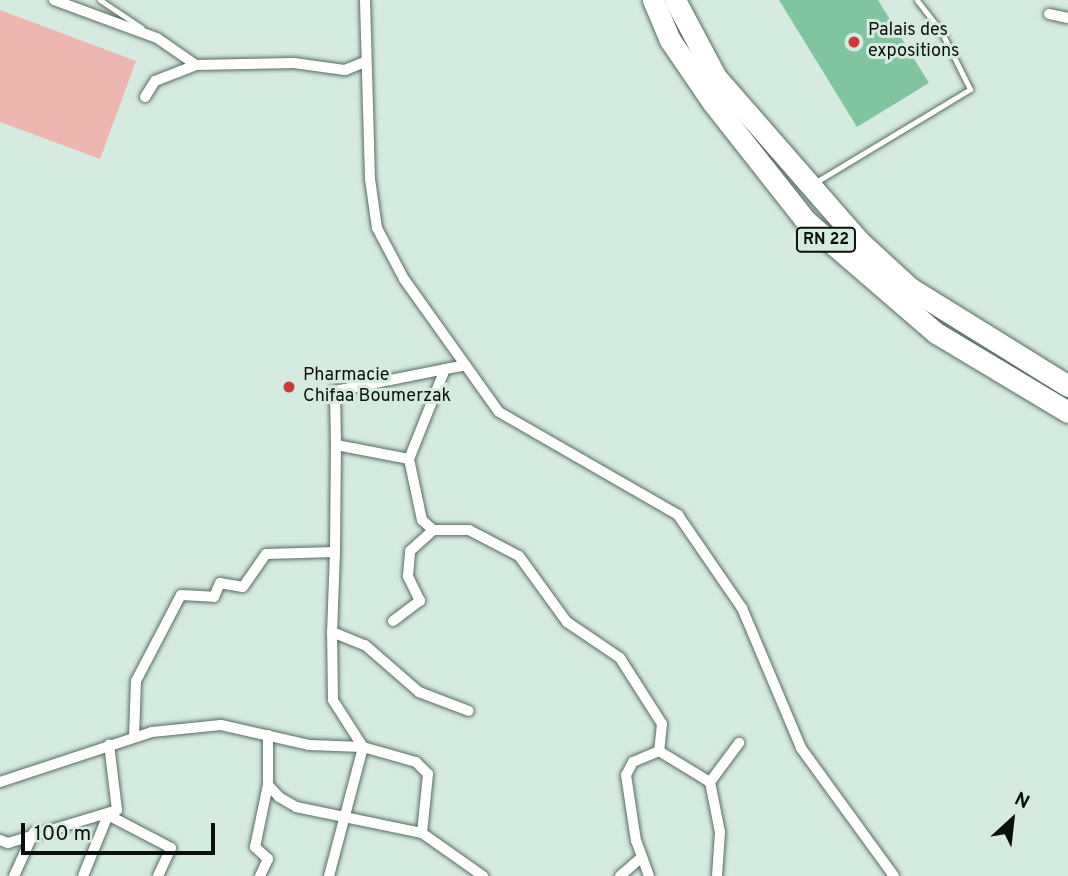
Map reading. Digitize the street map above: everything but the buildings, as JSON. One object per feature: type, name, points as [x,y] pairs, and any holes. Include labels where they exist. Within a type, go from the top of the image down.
[{"type":"highway","name":"RN 22","points":[[653,0],[670,40],[713,103],[805,220],[936,333],[1068,412]]},
{"type":"highway","name":"RN 22","points":[[675,0],[716,77],[808,189],[910,288],[1068,386]]},
{"type":"street","points":[[54,0],[156,38],[196,65]]},
{"type":"street","points":[[365,0],[365,62],[377,228],[462,366],[499,412],[678,515],[742,608],[802,748],[894,876]]},
{"type":"street","points":[[1049,14],[1068,18]]},
{"type":"street","points":[[145,97],[155,81],[196,65],[294,63],[345,70],[365,62]]},
{"type":"street","points":[[329,876],[363,747],[333,700],[331,632],[335,552],[335,391],[462,366]]},
{"type":"street","points":[[445,369],[409,459],[422,520],[433,530],[469,530],[519,556],[567,622],[598,638],[646,691],[662,724],[659,751]]},
{"type":"street","points":[[336,445],[409,459]]},
{"type":"street","points":[[393,621],[420,601],[408,576],[410,551],[433,530]]},
{"type":"street","points":[[134,737],[136,681],[181,596],[214,597],[220,583],[243,587],[266,554],[335,552]]},
{"type":"street","points":[[331,632],[365,645],[419,692],[469,711]]},
{"type":"street","points":[[0,782],[134,737],[221,725],[268,735],[363,747],[416,762],[428,774],[422,833]]},
{"type":"street","points":[[260,876],[268,859],[255,847],[268,785],[268,735]]},
{"type":"street","points":[[710,782],[739,743]]},
{"type":"street","points":[[0,840],[8,844],[34,832],[108,815],[117,810],[109,744]]},
{"type":"street","points":[[659,751],[710,782],[720,832],[718,876]]},
{"type":"street","points":[[649,876],[642,857],[626,775],[633,762],[659,751]]},
{"type":"street","points":[[268,785],[296,807],[347,814],[422,833],[483,876]]},
{"type":"street","points":[[83,876],[108,815]]},
{"type":"street","points":[[108,815],[171,848],[158,876]]},
{"type":"street","points":[[14,876],[34,832]]},
{"type":"street","points":[[620,876],[642,857]]},
{"type":"lane","points":[[100,0],[156,38]]},
{"type":"lane","points":[[808,189],[970,89],[941,32],[917,0]]},
{"type":"shaded area","points":[[0,10],[136,61],[100,159],[0,122]]},
{"type":"place","name":"Palais des expositions","points":[[854,42]]},
{"type":"place","name":"Pharmacie Chifaa Boumerzak","points":[[289,387]]}]
